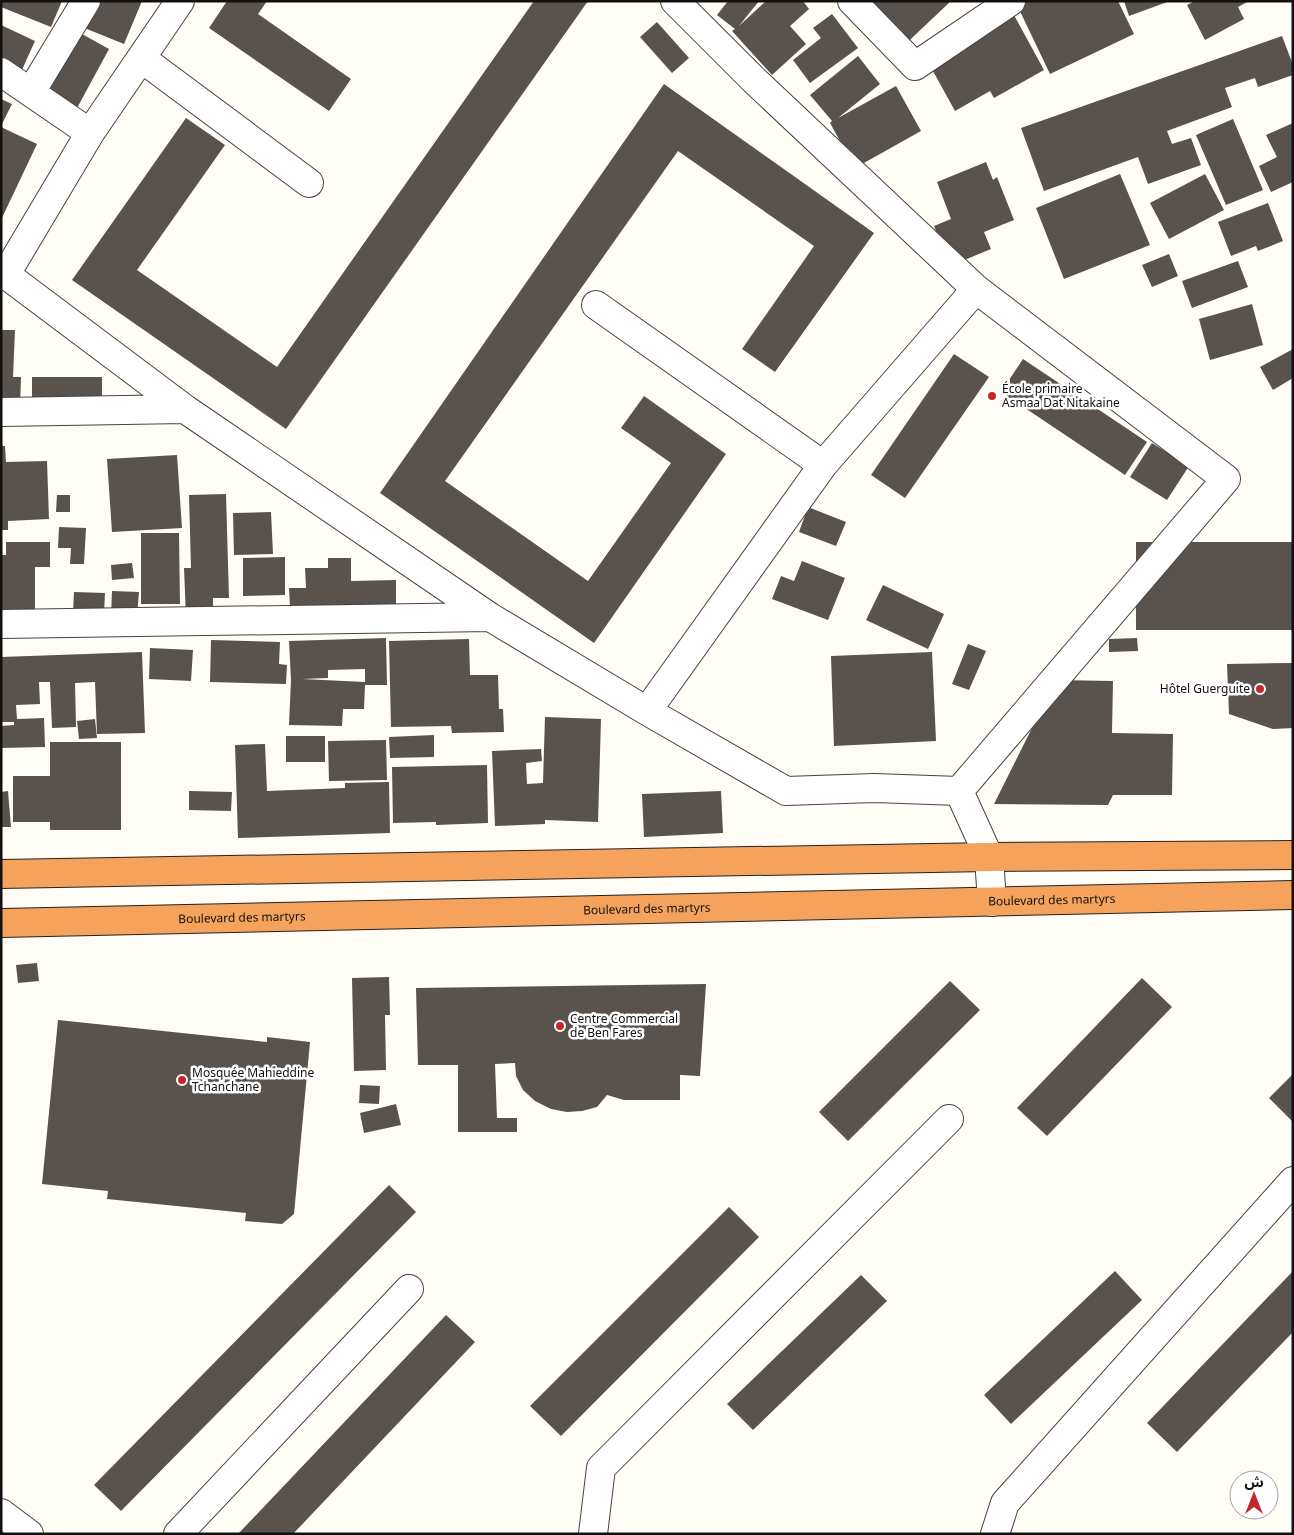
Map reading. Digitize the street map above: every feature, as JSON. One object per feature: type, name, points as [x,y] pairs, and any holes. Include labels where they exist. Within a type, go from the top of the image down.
[{"type":"highway","points":[[1,874],[989,857],[1293,855]]},
{"type":"highway","name":"Boulevard des martyrs","points":[[1,923],[1293,895]]},
{"type":"street","points":[[31,92],[86,1]]},
{"type":"street","points":[[180,1],[90,133],[3,272],[185,409],[490,617],[786,791],[874,788],[959,791]]},
{"type":"street","points":[[675,1],[754,80],[976,289],[1226,479],[959,791]]},
{"type":"street","points":[[852,1],[915,66],[1011,1]]},
{"type":"street","points":[[141,58],[309,183]]},
{"type":"street","points":[[1,72],[90,133]]},
{"type":"street","points":[[647,711],[824,465],[976,289]]},
{"type":"street","points":[[596,305],[824,465]]},
{"type":"street","points":[[1,412],[185,409]]},
{"type":"street","points":[[1,624],[490,617]]},
{"type":"street","points":[[959,791],[989,857],[992,902]]},
{"type":"street","points":[[593,1534],[601,1468],[949,1119]]},
{"type":"street","points":[[994,1534],[1005,1503],[1292,1181]]},
{"type":"street","points":[[178,1534],[409,1289]]},
{"type":"street","points":[[1,1513],[29,1534]]},
{"type":"building","points":[[1,1],[62,1],[51,27],[1,7]]},
{"type":"building","points":[[92,1],[142,1],[124,44],[82,27]]},
{"type":"building","points":[[227,1],[267,1],[258,14],[351,79],[329,111],[209,28]]},
{"type":"building","points":[[534,1],[588,1],[286,429],[72,280],[186,118],[225,145],[137,270],[277,367]]},
{"type":"building","points":[[728,1],[759,1],[739,26],[766,1],[803,1],[809,9],[790,26],[806,44],[772,75],[732,31],[735,29],[717,15]]},
{"type":"building","points":[[844,1],[951,1],[895,54]]},
{"type":"building","points":[[1025,1],[1118,1],[1134,34],[1050,74],[1017,5]]},
{"type":"building","points":[[1124,1],[1170,1],[1129,16]]},
{"type":"building","points":[[1195,1],[1249,1],[1238,7],[1244,19],[1205,40],[1187,5]]},
{"type":"building","points":[[1009,6],[1044,70],[994,98],[990,91],[955,111],[923,53]]},
{"type":"building","points":[[832,14],[858,48],[810,83],[793,60],[821,38],[813,28]]},
{"type":"building","points":[[657,22],[689,58],[672,73],[640,37]]},
{"type":"building","points":[[1,25],[35,41],[11,94],[1,89]]},
{"type":"building","points":[[73,29],[109,49],[70,121],[34,102]]},
{"type":"building","points":[[1282,36],[1293,65],[1293,75],[1258,87],[1255,78],[1225,88],[1232,107],[1167,131],[1172,144],[1191,138],[1201,165],[1148,184],[1138,157],[1044,191],[1021,128]]},
{"type":"building","points":[[858,56],[880,84],[838,118],[896,86],[921,131],[855,168],[830,123],[832,121],[810,95]]},
{"type":"building","points":[[664,84],[874,233],[775,372],[742,349],[814,246],[678,151],[445,481],[588,581],[671,463],[621,428],[644,396],[726,454],[594,643],[380,493]]},
{"type":"building","points":[[1,99],[12,104],[1,126]]},
{"type":"building","points":[[1233,119],[1263,190],[1226,205],[1196,135]]},
{"type":"building","points":[[1293,123],[1293,182],[1271,192],[1259,166],[1277,157],[1266,135]]},
{"type":"building","points":[[1,127],[37,144],[1,220]]},
{"type":"building","points":[[986,162],[993,180],[997,177],[1014,220],[984,232],[991,249],[950,266],[934,226],[951,219],[937,182]]},
{"type":"building","points":[[1120,174],[1150,245],[1064,279],[1036,208]]},
{"type":"building","points":[[1205,174],[1224,210],[1169,239],[1150,203]]},
{"type":"building","points":[[1268,203],[1283,241],[1258,251],[1256,246],[1231,256],[1218,222]]},
{"type":"building","points":[[1169,254],[1178,276],[1152,287],[1142,265]]},
{"type":"building","points":[[1238,261],[1248,287],[1192,308],[1182,281]]},
{"type":"building","points":[[1252,304],[1263,345],[1210,360],[1199,319]]},
{"type":"building","points":[[1,330],[15,330],[13,377],[21,377],[20,408],[1,407]]},
{"type":"building","points":[[1293,349],[1293,378],[1273,390],[1260,367]]},
{"type":"building","points":[[954,354],[989,377],[905,498],[871,475]]},
{"type":"building","points":[[1023,359],[1147,442],[1125,475],[1001,392]]},
{"type":"building","points":[[32,377],[102,377],[102,418],[32,418]]},
{"type":"building","points":[[1152,443],[1189,466],[1167,500],[1130,477]]},
{"type":"building","points":[[1,446],[5,446],[6,462],[47,461],[49,519],[8,521],[8,530],[1,530]]},
{"type":"building","points":[[177,455],[182,528],[112,532],[107,459]]},
{"type":"building","points":[[226,494],[229,598],[213,598],[213,617],[186,618],[184,568],[191,568],[189,495]]},
{"type":"building","points":[[57,495],[70,495],[70,512],[56,512]]},
{"type":"building","points":[[808,507],[846,522],[836,546],[799,532]]},
{"type":"building","points":[[271,512],[273,554],[234,555],[233,513]]},
{"type":"building","points":[[59,527],[86,528],[84,564],[70,564],[71,548],[58,548]]},
{"type":"building","points":[[141,533],[179,533],[180,604],[141,604]]},
{"type":"building","points":[[6,542],[50,542],[50,567],[35,567],[35,620],[1,620],[1,555],[6,555]]},
{"type":"building","points":[[1136,542],[1293,542],[1293,630],[1136,630]]},
{"type":"building","points":[[285,557],[285,595],[243,596],[243,558]]},
{"type":"building","points":[[328,558],[351,558],[351,581],[396,580],[396,605],[290,607],[289,588],[306,588],[305,568],[328,568]]},
{"type":"building","points":[[802,561],[845,578],[828,620],[772,599],[781,576],[794,581]]},
{"type":"building","points":[[132,563],[134,578],[112,580],[111,565]]},
{"type":"building","points":[[883,585],[944,614],[928,649],[866,620]]},
{"type":"building","points":[[112,591],[139,592],[137,616],[111,615]]},
{"type":"building","points":[[74,592],[105,593],[104,614],[73,613]]},
{"type":"building","points":[[386,638],[387,685],[365,685],[364,709],[343,709],[342,726],[289,725],[291,680],[289,641]],"holes":[[[365,669],[365,682],[302,679],[328,678],[328,670]]]},
{"type":"building","points":[[1137,638],[1138,651],[1109,652],[1109,639]]},
{"type":"building","points":[[469,639],[470,675],[498,675],[499,709],[503,709],[504,732],[452,733],[451,726],[391,727],[389,641]]},
{"type":"building","points":[[211,640],[280,642],[279,664],[287,665],[286,684],[210,682]]},
{"type":"building","points":[[968,644],[986,651],[969,690],[952,684]]},
{"type":"building","points":[[150,648],[193,650],[191,681],[149,679]]},
{"type":"building","points":[[142,652],[145,733],[97,734],[95,682],[75,683],[76,727],[52,728],[50,682],[39,682],[40,704],[16,705],[17,719],[44,718],[45,747],[1,748],[1,726],[14,725],[14,722],[1,722],[1,657]]},
{"type":"building","points":[[932,652],[936,741],[834,746],[831,656]]},
{"type":"building","name":"Hôtel Guerguite","points":[[1293,663],[1293,728],[1273,729],[1229,714],[1227,664]]},
{"type":"building","points":[[1056,680],[1113,681],[1112,733],[1173,734],[1172,795],[1113,795],[1108,805],[994,804]]},
{"type":"building","points":[[545,717],[601,719],[598,822],[545,820],[545,824],[495,826],[492,751],[541,749],[542,761],[526,763],[527,784],[543,783]]},
{"type":"building","points":[[95,719],[97,738],[79,739],[77,721]]},
{"type":"building","points":[[434,735],[434,757],[390,758],[389,737]]},
{"type":"building","points":[[286,736],[325,736],[325,762],[286,762]]},
{"type":"building","points":[[386,740],[387,780],[329,781],[328,741]]},
{"type":"building","points":[[50,742],[121,742],[121,830],[50,830],[50,822],[13,822],[13,776],[50,776]]},
{"type":"building","points":[[265,744],[267,791],[345,788],[345,783],[389,782],[390,833],[238,838],[235,745]]},
{"type":"building","points":[[487,765],[488,823],[436,825],[436,822],[393,823],[392,767]]},
{"type":"building","points":[[8,791],[11,827],[1,827],[1,792]]},
{"type":"building","points":[[189,791],[232,792],[231,811],[189,810]]},
{"type":"building","points":[[721,791],[723,833],[644,837],[642,794]]},
{"type":"building","points":[[37,963],[39,981],[18,983],[16,965]]},
{"type":"building","points":[[389,977],[390,1015],[385,1015],[386,1070],[354,1071],[352,978]]},
{"type":"building","points":[[1142,978],[1172,1007],[1047,1136],[1017,1108]]},
{"type":"building","points":[[950,981],[980,1010],[848,1141],[819,1112]]},
{"type":"building","name":"Centre Commercial de Ben Fares","points":[[706,984],[700,1076],[680,1075],[680,1100],[624,1100],[607,1095],[597,1107],[582,1111],[567,1112],[551,1109],[535,1101],[523,1090],[516,1076],[515,1063],[495,1064],[497,1118],[517,1118],[517,1132],[458,1132],[458,1065],[418,1065],[416,988]]},
{"type":"building","points":[[58,1020],[267,1042],[267,1037],[310,1042],[294,1214],[282,1224],[245,1221],[246,1213],[107,1199],[108,1191],[42,1184]]},
{"type":"building","points":[[1293,1074],[1293,1122],[1269,1098]]},
{"type":"building","points":[[360,1085],[380,1086],[379,1104],[359,1103]]},
{"type":"building","points":[[396,1104],[401,1125],[364,1133],[360,1113]]},
{"type":"building","points":[[389,1185],[416,1212],[121,1511],[94,1485]]},
{"type":"building","points":[[729,1207],[759,1237],[561,1436],[530,1406]]},
{"type":"building","points":[[1115,1271],[1142,1300],[1011,1424],[984,1395]]},
{"type":"building","points":[[1293,1271],[1293,1332],[1177,1452],[1147,1423]]},
{"type":"building","points":[[861,1275],[887,1301],[753,1430],[727,1404]]},
{"type":"building","points":[[446,1315],[475,1342],[293,1534],[238,1534]]},
{"type":"place","name":"École primaire Asmaa Dat Nitakaine","points":[[992,396]]},
{"type":"place","name":"Hôtel Guerguite","points":[[1260,689]]},
{"type":"place","name":"Centre Commercial de Ben Fares","points":[[560,1026]]},
{"type":"place","name":"Mosquée Mahieddine Tchanchane","points":[[182,1080]]}]
